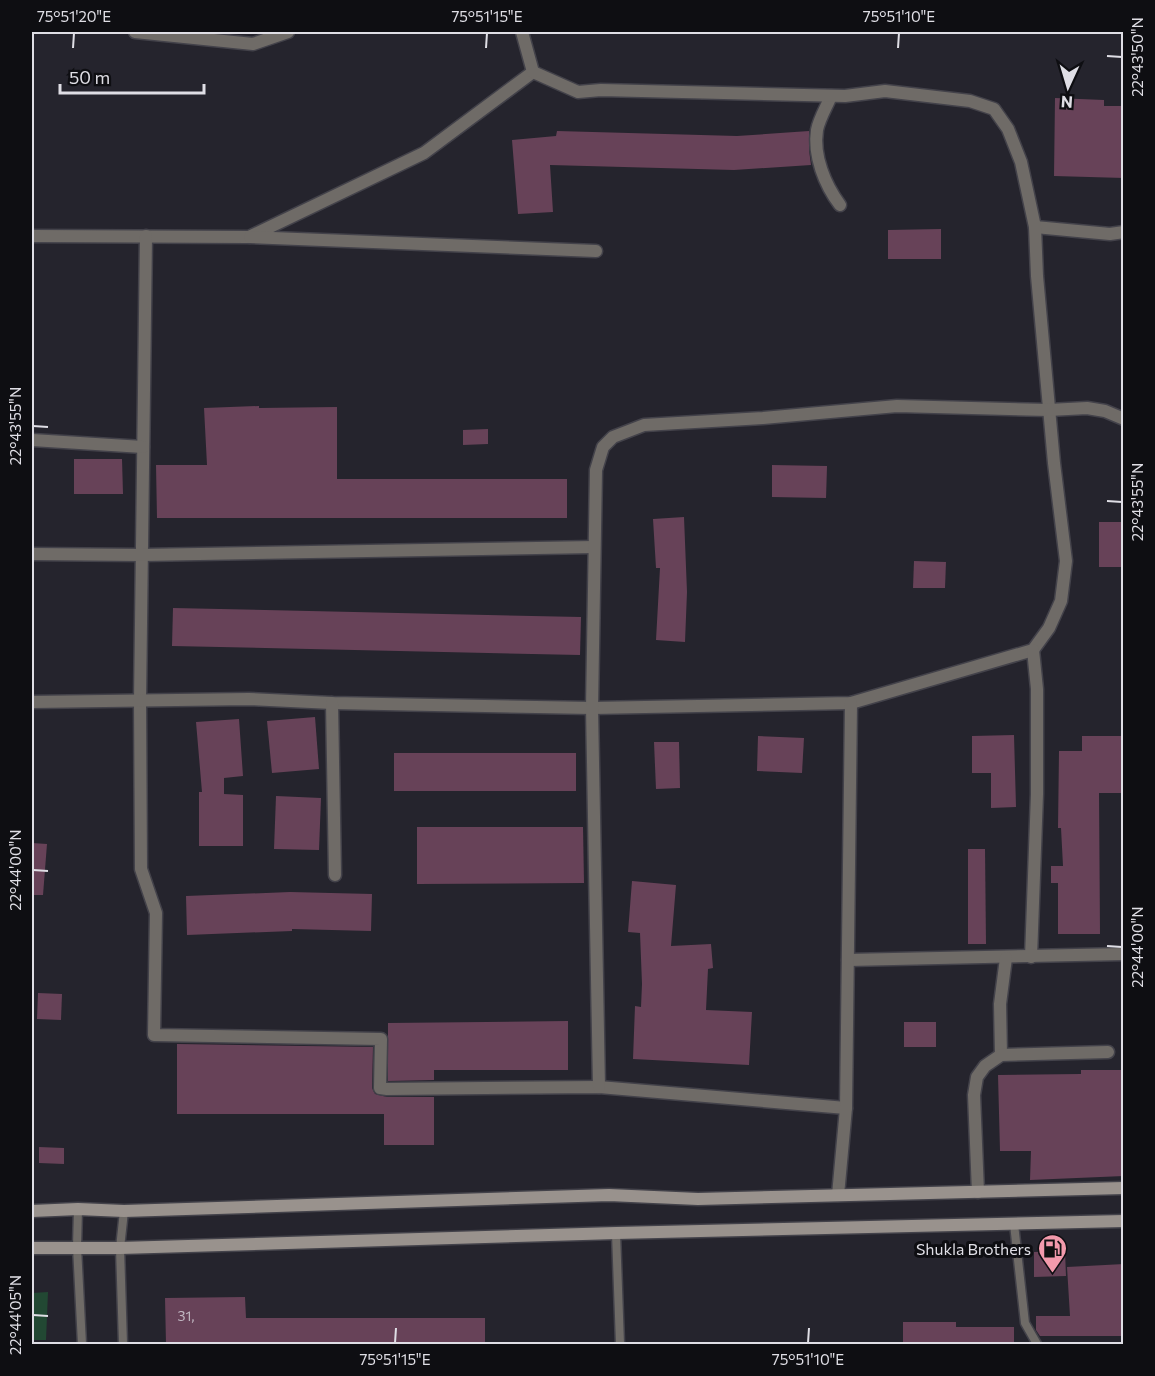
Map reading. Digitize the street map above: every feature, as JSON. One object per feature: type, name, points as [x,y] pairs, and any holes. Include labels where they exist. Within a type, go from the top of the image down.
[{"type":"main road","points":[[32,1211],[78,1209],[124,1211],[609,1195],[698,1199],[1124,1188]]},
{"type":"main road","points":[[32,1248],[120,1248],[1124,1221]]},
{"type":"street","points":[[135,32],[163,33],[254,44],[288,32]]},
{"type":"street","points":[[522,32],[533,72]]},
{"type":"street","points":[[32,702],[249,699],[332,703],[592,708],[851,703],[1033,650],[1049,628],[1061,601],[1066,561],[1049,410],[1035,227],[1021,162],[1008,129],[994,109],[970,101],[885,91],[845,96],[601,90],[578,92],[533,72]]},
{"type":"street","points":[[249,237],[424,153],[533,72]]},
{"type":"street","points":[[831,96],[817,130],[819,167],[832,195],[840,205]]},
{"type":"street","points":[[1035,227],[1110,234],[1124,232]]},
{"type":"street","points":[[32,236],[249,237],[596,251]]},
{"type":"street","points":[[146,236],[140,701],[141,869],[156,913],[154,1035],[381,1039],[380,1088],[387,1089],[599,1087],[846,1108]]},
{"type":"street","points":[[599,1087],[592,708],[596,470],[603,447],[613,437],[644,425],[763,418],[897,406],[1049,410],[1087,408],[1105,411],[1124,419]]},
{"type":"street","points":[[32,440],[143,447]]},
{"type":"street","points":[[32,554],[142,555],[594,547]]},
{"type":"street","points":[[1031,957],[1037,794],[1037,688],[1033,650]]},
{"type":"street","points":[[332,703],[335,875]]},
{"type":"street","points":[[838,1195],[846,1108],[851,703]]},
{"type":"street","points":[[848,960],[1124,954]]},
{"type":"street","points":[[1001,1055],[1000,1004],[1006,958]]},
{"type":"street","points":[[978,1192],[974,1095],[977,1077],[985,1066],[1001,1055],[1108,1052]]},
{"type":"lane","points":[[78,1209],[77,1247],[82,1344]]},
{"type":"lane","points":[[123,1344],[120,1248],[124,1211]]},
{"type":"lane","points":[[1014,1224],[1025,1323],[1037,1344]]},
{"type":"lane","points":[[616,1233],[620,1344]]},
{"type":"green space","points":[[48,1292],[46,1340],[32,1340],[32,1293]]},
{"type":"building","points":[[1055,98],[1104,100],[1104,106],[1124,106],[1124,178],[1054,176]]},
{"type":"building","points":[[557,131],[737,136],[809,131],[811,165],[734,170],[550,165],[553,212],[518,214],[512,140],[556,136]]},
{"type":"building","points":[[941,229],[941,259],[888,259],[888,230]]},
{"type":"building","points":[[259,406],[259,408],[337,407],[337,479],[567,479],[567,518],[157,518],[156,465],[207,465],[204,408]]},
{"type":"building","points":[[488,429],[488,444],[463,445],[463,430]]},
{"type":"building","points":[[74,459],[122,459],[123,494],[74,494]]},
{"type":"building","points":[[772,465],[827,466],[826,498],[772,497]]},
{"type":"building","points":[[684,517],[687,592],[685,642],[656,640],[660,568],[656,568],[653,519]]},
{"type":"building","points":[[1099,522],[1124,522],[1124,567],[1099,567]]},
{"type":"building","points":[[914,561],[946,562],[945,588],[913,588]]},
{"type":"building","points":[[173,608],[581,617],[580,655],[172,646]]},
{"type":"building","points":[[315,717],[319,769],[272,773],[267,721]]},
{"type":"building","points":[[239,719],[243,776],[224,778],[224,794],[243,795],[243,846],[199,846],[199,792],[202,792],[196,722]]},
{"type":"building","points":[[1014,735],[1016,807],[991,808],[991,773],[972,773],[972,736]]},
{"type":"building","points":[[758,736],[804,738],[802,773],[757,771]]},
{"type":"building","points":[[1082,736],[1124,736],[1124,793],[1099,793],[1100,934],[1058,934],[1058,883],[1051,883],[1051,866],[1063,866],[1061,828],[1058,828],[1059,751],[1082,751]]},
{"type":"building","points":[[654,742],[679,742],[680,788],[656,789]]},
{"type":"building","points":[[394,753],[576,753],[576,791],[394,791]]},
{"type":"building","points":[[276,796],[321,798],[319,850],[274,849]]},
{"type":"building","points":[[417,827],[583,827],[584,883],[417,884]]},
{"type":"building","points":[[32,843],[47,844],[43,895],[32,895]]},
{"type":"building","points":[[968,849],[985,849],[986,944],[968,944]]},
{"type":"building","points":[[632,881],[676,885],[671,946],[711,944],[713,968],[708,969],[706,1010],[752,1012],[749,1065],[633,1059],[635,1006],[641,1007],[642,984],[640,933],[628,932]]},
{"type":"building","points":[[290,892],[372,894],[371,931],[292,929],[292,931],[187,935],[186,896]]},
{"type":"building","points":[[38,993],[62,994],[61,1020],[37,1019]]},
{"type":"building","points":[[568,1021],[568,1070],[434,1070],[434,1080],[388,1081],[388,1023]]},
{"type":"building","points":[[904,1022],[936,1022],[936,1047],[904,1047]]},
{"type":"building","points":[[177,1044],[373,1047],[372,1088],[375,1094],[387,1097],[434,1097],[434,1145],[384,1145],[384,1114],[177,1114]]},
{"type":"building","points":[[1081,1070],[1124,1070],[1124,1176],[1030,1180],[1031,1151],[1000,1151],[998,1075],[1081,1074]]},
{"type":"building","points":[[39,1147],[64,1148],[64,1164],[39,1163]]},
{"type":"building","points":[[1065,1251],[1066,1276],[1034,1277],[1034,1252]]},
{"type":"building","points":[[1124,1264],[1124,1336],[1040,1336],[1036,1330],[1036,1316],[1070,1316],[1067,1267]]},
{"type":"building","points":[[245,1297],[246,1318],[485,1318],[485,1344],[166,1344],[165,1298]]},
{"type":"building","points":[[903,1322],[956,1322],[956,1327],[1014,1327],[1014,1344],[903,1344]]},
{"type":"place","name":"Shukla Brothers","points":[[1052,1274]]}]
